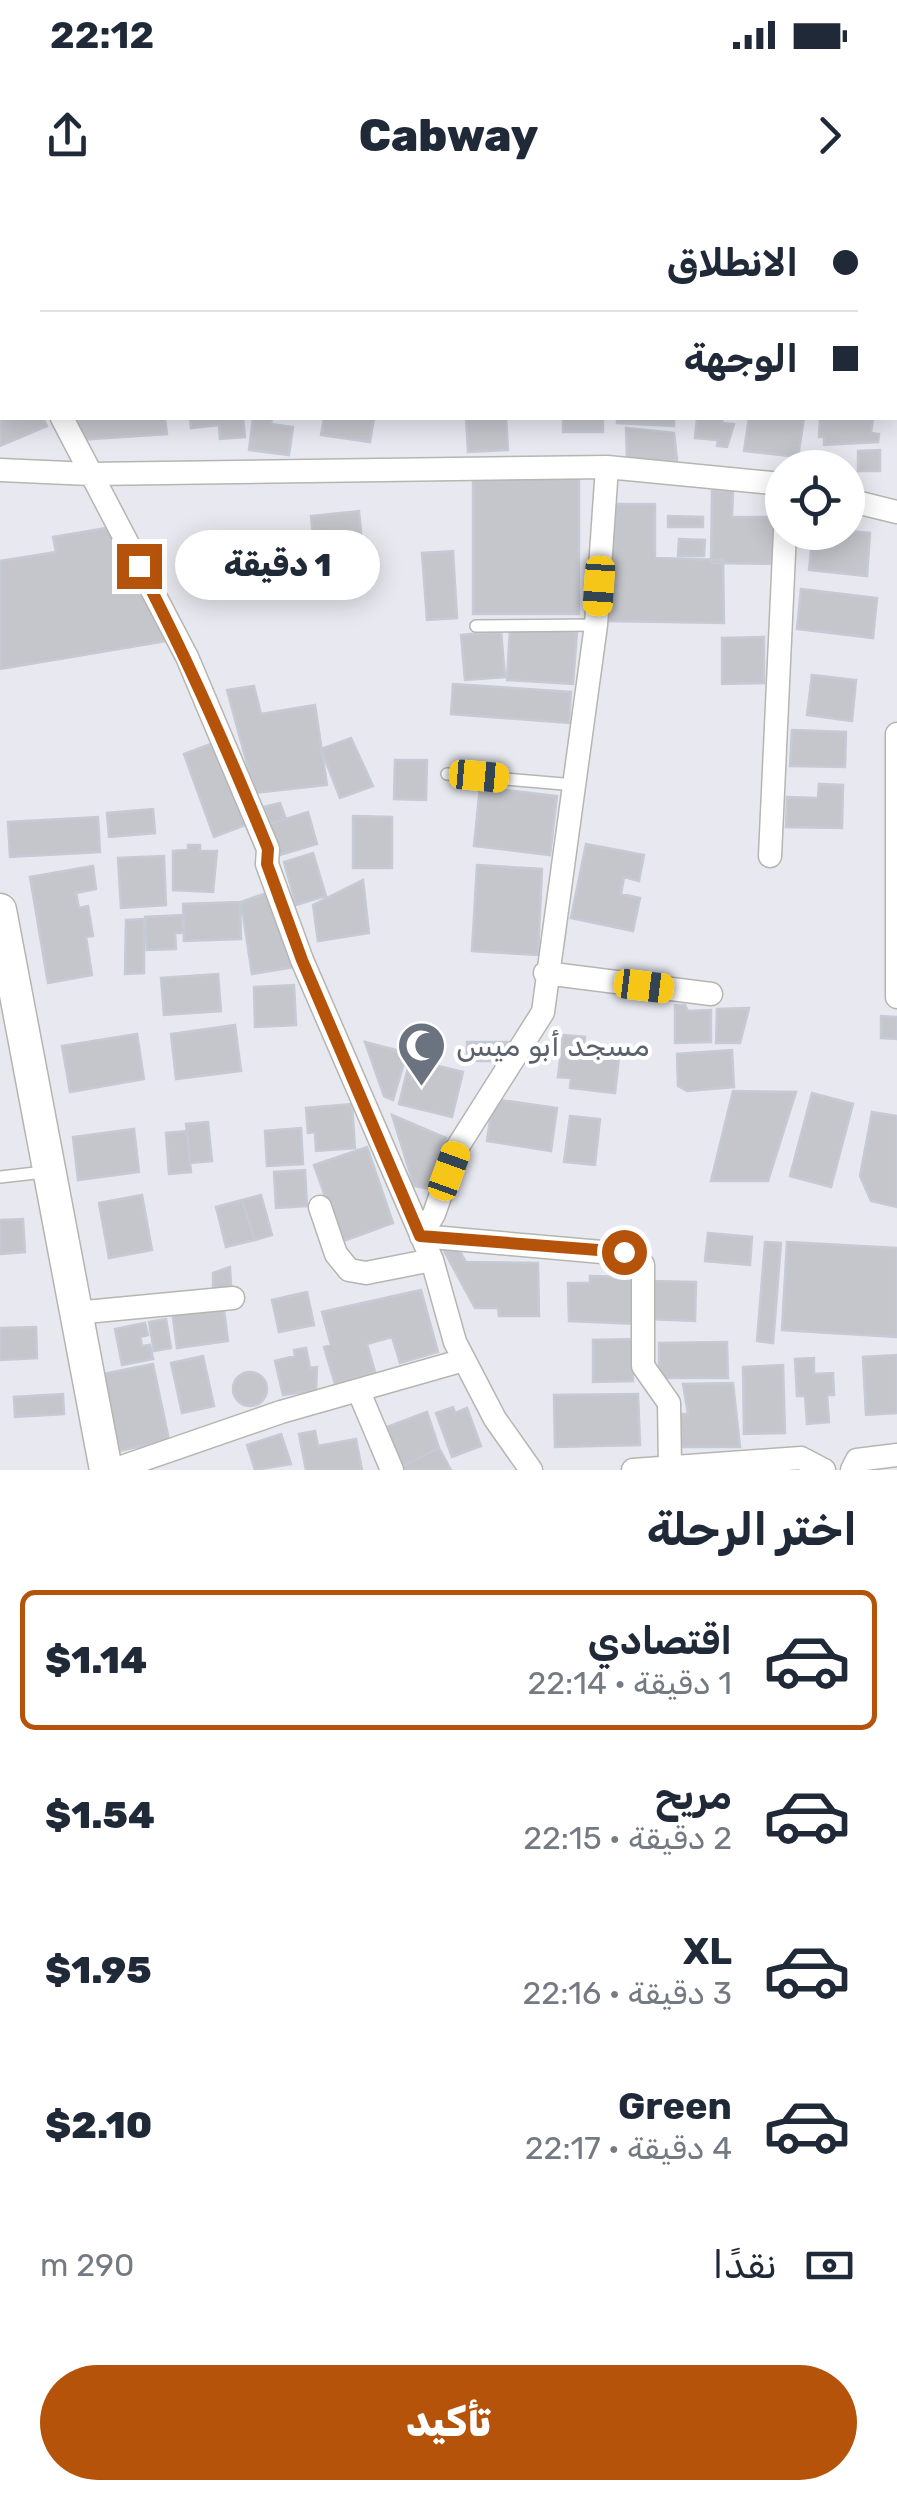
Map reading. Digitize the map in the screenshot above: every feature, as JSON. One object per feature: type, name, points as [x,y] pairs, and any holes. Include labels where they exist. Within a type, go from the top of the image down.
[{"type":"street","points":[[63,420],[187,657],[268,849],[267,864],[302,960],[432,1260],[454,1342],[495,1418],[531,1470]]},
{"type":"street","points":[[420,1236],[434,1214],[457,1148],[544,1012],[545,973],[596,626],[607,468]]},
{"type":"street","points":[[0,470],[90,474],[607,468],[765,482]]},
{"type":"street","points":[[865,504],[897,512]]},
{"type":"street","points":[[770,856],[784,550]]},
{"type":"street","points":[[897,734],[897,997]]},
{"type":"street","points":[[0,910],[109,1470],[281,1412],[464,1360]]},
{"type":"street","points":[[545,973],[711,994]]},
{"type":"street","points":[[320,1207],[336,1254],[349,1270],[366,1273],[432,1260]]},
{"type":"street","points":[[420,1236],[636,1255],[643,1264],[643,1366],[670,1403],[670,1466]]},
{"type":"street","points":[[76,1313],[233,1298]]},
{"type":"street","points":[[359,1392],[392,1470]]},
{"type":"street","points":[[852,1470],[857,1460],[897,1455]]},
{"type":"street","points":[[633,1470],[801,1458],[824,1470]]},
{"type":"lane","points":[[476,626],[596,626]]},
{"type":"lane","points":[[448,774],[574,786]]},
{"type":"lane","points":[[0,1177],[48,1171]]},
{"type":"building","points":[[0,420],[44,420],[47,426],[0,446]]},
{"type":"building","points":[[78,420],[165,420],[167,434],[79,440]]},
{"type":"building","points":[[190,420],[243,420],[245,437],[220,439],[219,425],[191,428]]},
{"type":"building","points":[[253,420],[272,420],[271,424],[293,427],[289,455],[249,450]]},
{"type":"building","points":[[324,420],[374,420],[370,442],[321,435]]},
{"type":"building","points":[[466,420],[506,420],[508,450],[468,452]]},
{"type":"building","points":[[563,420],[603,420],[603,432],[563,432]]},
{"type":"building","points":[[674,420],[674,426],[617,423]]},
{"type":"building","points":[[697,420],[734,424],[727,447],[717,446],[718,440],[695,438]]},
{"type":"building","points":[[749,420],[804,420],[799,450],[765,450],[765,453],[744,451]]},
{"type":"building","points":[[820,420],[873,420],[871,433],[879,434],[878,442],[824,445],[824,437],[819,437]]},
{"type":"building","points":[[626,428],[674,433],[677,460],[627,461]]},
{"type":"building","points":[[880,450],[880,471],[865,471],[865,451]]},
{"type":"building","points":[[579,473],[579,614],[473,614],[473,474]]},
{"type":"building","points":[[712,491],[733,491],[732,517],[765,517],[765,550],[780,550],[780,564],[711,563]]},
{"type":"building","points":[[608,504],[655,504],[655,558],[723,560],[724,623],[606,621]]},
{"type":"building","points":[[359,511],[365,574],[317,579],[311,516]]},
{"type":"building","points":[[668,516],[703,517],[703,527],[668,527]]},
{"type":"building","points":[[107,528],[172,640],[0,669],[0,561],[56,552],[53,537]]},
{"type":"building","points":[[865,533],[870,533],[867,576],[809,570],[811,550],[865,550]]},
{"type":"building","points":[[679,539],[705,540],[704,556],[678,556]]},
{"type":"building","points":[[453,551],[457,618],[427,620],[422,553]]},
{"type":"building","points":[[801,589],[877,598],[873,638],[797,629]]},
{"type":"building","points":[[510,628],[577,632],[573,684],[507,680]]},
{"type":"building","points":[[501,631],[505,677],[465,680],[461,635]]},
{"type":"building","points":[[764,637],[764,683],[722,684],[722,638]]},
{"type":"building","points":[[812,675],[856,680],[852,721],[807,715]]},
{"type":"building","points":[[453,684],[571,692],[569,723],[451,714]]},
{"type":"building","points":[[254,686],[261,714],[315,705],[327,785],[255,793],[227,690]]},
{"type":"building","points":[[792,730],[846,732],[845,767],[790,766]]},
{"type":"building","points":[[351,738],[373,786],[340,798],[321,749]]},
{"type":"building","points":[[218,741],[248,824],[214,837],[184,754]]},
{"type":"building","points":[[395,760],[427,760],[426,800],[394,799]]},
{"type":"building","points":[[819,784],[843,785],[842,828],[786,827],[787,797],[818,798]]},
{"type":"building","points":[[480,787],[557,796],[550,855],[474,846]]},
{"type":"building","points":[[280,803],[286,819],[269,824],[264,807]]},
{"type":"building","points":[[153,809],[155,833],[109,837],[107,813]]},
{"type":"building","points":[[308,812],[317,844],[277,856],[269,824]]},
{"type":"building","points":[[353,816],[392,817],[392,868],[353,868]]},
{"type":"building","points":[[98,817],[100,852],[10,857],[8,822]]},
{"type":"building","points":[[586,844],[644,855],[639,881],[624,877],[621,894],[640,898],[633,931],[571,918]]},
{"type":"building","points":[[188,845],[200,845],[200,851],[217,851],[213,892],[173,890],[173,851],[188,850]]},
{"type":"building","points":[[313,853],[326,896],[296,905],[284,862]]},
{"type":"building","points":[[164,856],[166,905],[121,908],[118,858]]},
{"type":"building","points":[[477,865],[542,869],[538,955],[472,951]]},
{"type":"building","points":[[93,866],[96,889],[76,893],[79,908],[88,906],[93,936],[86,937],[92,975],[48,983],[30,877]]},
{"type":"building","points":[[363,880],[369,933],[318,941],[313,905]]},
{"type":"building","points":[[272,891],[300,966],[252,974],[241,902]]},
{"type":"building","points":[[240,902],[241,939],[184,941],[183,904]]},
{"type":"building","points":[[183,915],[183,933],[175,933],[176,949],[147,950],[145,917]]},
{"type":"building","points":[[144,919],[144,973],[125,974],[126,920]]},
{"type":"building","points":[[218,974],[221,1011],[164,1015],[161,978]]},
{"type":"building","points":[[294,985],[296,1025],[255,1027],[254,987]]},
{"type":"building","points":[[675,1005],[685,1005],[688,1011],[711,1010],[711,1042],[675,1043]]},
{"type":"building","points":[[749,1008],[740,1043],[716,1043],[717,1009]]},
{"type":"building","points":[[881,1016],[897,1017],[897,1039],[881,1038]]},
{"type":"building","points":[[235,1025],[241,1071],[176,1079],[171,1034]]},
{"type":"building","points":[[137,1034],[144,1079],[70,1092],[62,1046]]},
{"type":"building","points":[[563,1035],[585,1037],[584,1044],[620,1048],[615,1093],[570,1088],[571,1078],[558,1077]]},
{"type":"building","points":[[365,1042],[407,1053],[393,1100],[384,1096]]},
{"type":"building","points":[[467,1042],[513,1042],[513,1061],[467,1061]]},
{"type":"building","points":[[732,1050],[734,1087],[687,1091],[678,1086],[677,1054]]},
{"type":"building","points":[[410,1059],[463,1072],[452,1117],[399,1104]]},
{"type":"building","points":[[733,1091],[796,1092],[768,1181],[711,1181]]},
{"type":"building","points":[[812,1093],[853,1104],[831,1187],[790,1176]]},
{"type":"building","points":[[493,1099],[557,1108],[551,1151],[487,1141]]},
{"type":"building","points":[[352,1104],[355,1148],[316,1151],[315,1132],[308,1133],[306,1108]]},
{"type":"building","points":[[872,1112],[897,1116],[897,1207],[871,1201],[860,1176]]},
{"type":"building","points":[[392,1115],[446,1138],[430,1189],[414,1186]]},
{"type":"building","points":[[570,1116],[600,1119],[595,1165],[564,1162]]},
{"type":"building","points":[[208,1122],[212,1161],[190,1163],[186,1124]]},
{"type":"building","points":[[301,1128],[303,1164],[267,1166],[265,1131]]},
{"type":"building","points":[[134,1129],[139,1172],[78,1180],[73,1137]]},
{"type":"building","points":[[187,1131],[191,1172],[169,1174],[166,1133]]},
{"type":"building","points":[[367,1147],[393,1223],[341,1242],[314,1165]]},
{"type":"building","points":[[305,1170],[307,1206],[276,1208],[274,1172]]},
{"type":"building","points":[[142,1195],[152,1250],[109,1258],[99,1203]]},
{"type":"building","points":[[261,1195],[272,1235],[255,1240],[242,1200]]},
{"type":"building","points":[[242,1200],[255,1240],[226,1247],[216,1207]]},
{"type":"building","points":[[23,1219],[25,1252],[0,1254],[0,1220]]},
{"type":"building","points":[[708,1233],[752,1237],[750,1265],[705,1261]]},
{"type":"building","points":[[765,1242],[781,1243],[773,1343],[757,1341]]},
{"type":"building","points":[[787,1242],[897,1248],[897,1337],[782,1330]]},
{"type":"building","points":[[443,1249],[459,1250],[466,1262],[538,1263],[539,1316],[499,1316],[498,1308],[475,1308]]},
{"type":"building","points":[[230,1267],[231,1285],[213,1291],[213,1273]]},
{"type":"building","points":[[590,1276],[635,1277],[637,1324],[569,1321],[568,1283],[590,1283]]},
{"type":"building","points":[[650,1281],[696,1282],[695,1321],[649,1319]]},
{"type":"building","points":[[421,1290],[438,1352],[400,1363],[392,1337],[367,1344],[375,1372],[335,1384],[324,1347],[331,1345],[322,1312]]},
{"type":"building","points":[[307,1292],[314,1325],[279,1332],[272,1300]]},
{"type":"building","points":[[223,1303],[228,1341],[177,1348],[172,1310]]},
{"type":"building","points":[[166,1319],[171,1348],[154,1351],[149,1322]]},
{"type":"building","points":[[145,1323],[148,1335],[140,1337],[142,1346],[150,1345],[153,1359],[122,1365],[115,1329]]},
{"type":"building","points":[[36,1327],[37,1358],[0,1360],[0,1328]]},
{"type":"building","points":[[632,1339],[633,1381],[593,1382],[593,1340]]},
{"type":"building","points":[[727,1342],[728,1378],[659,1378],[659,1343]]},
{"type":"building","points":[[306,1348],[310,1368],[317,1367],[316,1390],[283,1395],[275,1361],[295,1356],[294,1350]]},
{"type":"building","points":[[897,1355],[897,1413],[866,1415],[863,1357]]},
{"type":"building","points":[[203,1356],[214,1406],[182,1413],[171,1363]]},
{"type":"building","points":[[814,1358],[814,1374],[833,1373],[834,1395],[827,1395],[829,1422],[807,1424],[805,1396],[797,1396],[795,1359]]},
{"type":"building","points":[[153,1364],[169,1440],[119,1451],[103,1374]]},
{"type":"building","points":[[783,1365],[785,1433],[744,1434],[743,1367]]},
{"type":"building","points":[[250,1372],[262,1377],[267,1389],[262,1401],[250,1406],[238,1401],[233,1389],[238,1377]]},
{"type":"building","points":[[733,1383],[740,1447],[680,1447],[680,1414],[688,1414],[683,1384]]},
{"type":"building","points":[[63,1394],[64,1414],[15,1417],[14,1397]]},
{"type":"building","points":[[638,1394],[640,1445],[555,1447],[554,1395]]},
{"type":"building","points":[[453,1407],[455,1413],[467,1408],[481,1446],[452,1457],[436,1413]]},
{"type":"building","points":[[427,1412],[439,1448],[400,1468],[387,1427]]},
{"type":"building","points":[[315,1431],[318,1446],[356,1439],[362,1470],[306,1470],[299,1434]]},
{"type":"building","points":[[281,1434],[291,1464],[255,1470],[247,1445]]},
{"type":"building","points":[[439,1448],[451,1470],[401,1470],[400,1468]]},
{"type":"place","name":"مسجد أبو ميس","points":[[421,1088]]},
{"type":"route","points":[[139,566],[187,657],[233,764],[268,849],[267,864],[298,939],[302,960],[420,1236],[624,1252]]}]
